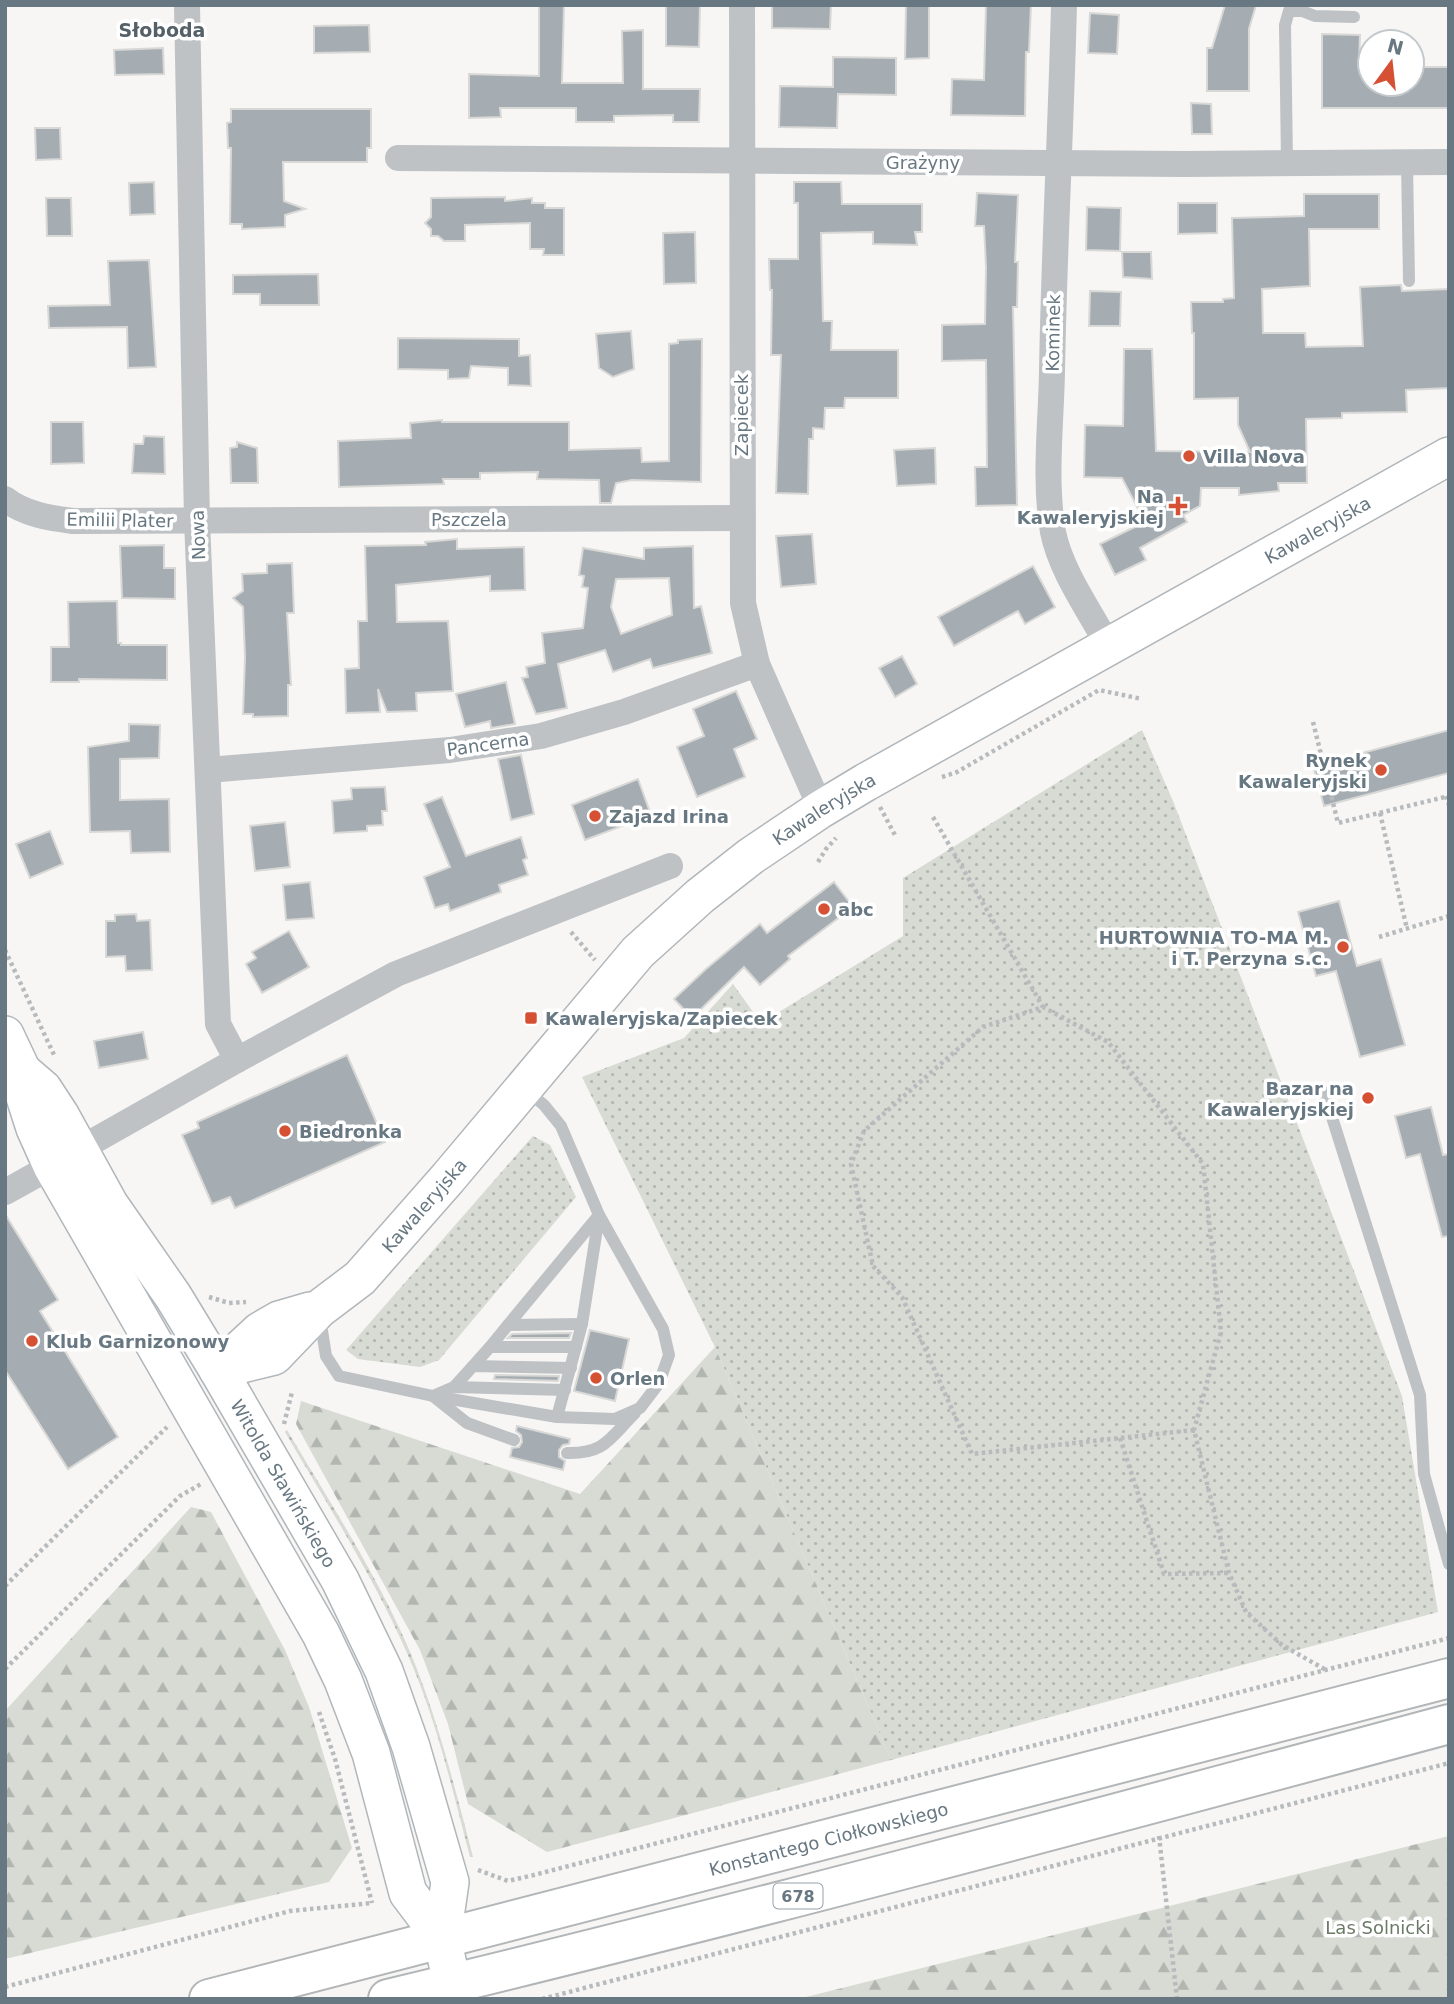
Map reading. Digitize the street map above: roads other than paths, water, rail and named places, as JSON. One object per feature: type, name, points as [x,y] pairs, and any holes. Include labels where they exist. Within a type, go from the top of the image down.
[{"type":"main road","name":"Kawaleryjska","points":[[180,1404],[260,1331],[279,1320],[319,1309],[360,1278],[638,952],[700,896],[751,856],[832,820],[1109,647],[1449,456]]},
{"type":"main road","name":"Witolda Sławińskiego","points":[[5,1035],[22,1071],[43,1089],[60,1115],[65,1158],[180,1404],[321,1634],[343,1680],[371,1754],[408,1893],[442,1938]]},
{"type":"main road","name":"Witolda Sławińskiego","points":[[65,1158],[109,1204],[173,1296],[340,1580],[384,1671],[411,1747],[450,1882],[442,1938],[452,1983]]},
{"type":"main road","name":"Konstantego Ciołkowskiego","points":[[209,1999],[1449,1678]]},
{"type":"main road","name":"678","points":[[388,1999],[1143,1807],[1449,1724]]},
{"type":"street","name":"Nowa","points":[[187,5],[197,520],[218,1024],[237,1060]]},
{"type":"street","name":"Zapiecek","points":[[742,5],[743,603],[757,664],[832,820]]},
{"type":"street","name":"Kominek","points":[[1064,5],[1050,478],[1054,534],[1067,570],[1109,647]]},
{"type":"street","name":"Grażyny","points":[[398,158],[742,162],[1449,162]]},
{"type":"street","name":"Emilii Plater","points":[[5,499],[45,517],[73,521],[197,520]]},
{"type":"street","name":"Pszczela","points":[[197,520],[741,518]]},
{"type":"street","name":"Pancerna","points":[[208,770],[450,750],[541,736],[624,712],[757,664]]},
{"type":"street","points":[[5,1192],[237,1060],[396,974],[670,866]]},
{"type":"lane","points":[[1287,162],[1285,25],[1289,11],[1301,11],[1315,16],[1354,17]]},
{"type":"lane","points":[[1407,163],[1409,281]]},
{"type":"lane","points":[[523,1087],[544,1105],[561,1126],[599,1215],[663,1329],[668,1355],[659,1382],[640,1408],[602,1447],[588,1454],[567,1453]]},
{"type":"lane","points":[[1324,1091],[1420,1395],[1424,1474],[1449,1564]]},
{"type":"lane","points":[[557,1417],[582,1324],[599,1215]]},
{"type":"lane","points":[[433,1396],[454,1387],[599,1215]]},
{"type":"lane","points":[[319,1309],[326,1356],[339,1376],[433,1396],[557,1417],[615,1419],[640,1408]]},
{"type":"lane","points":[[508,1325],[582,1324]]},
{"type":"lane","points":[[490,1347],[576,1347]]},
{"type":"lane","points":[[473,1366],[571,1368]]},
{"type":"lane","points":[[454,1387],[565,1390]]},
{"type":"lane","points":[[433,1396],[467,1423],[514,1440]]},
{"type":"place","name":"Villa Nova","points":[[1189,456]]},
{"type":"place","name":"Na Kawaleryjskiej","points":[[1178,506]]},
{"type":"place","name":"Rynek Kawaleryjski","points":[[1381,770]]},
{"type":"place","name":"Zajazd Irina","points":[[595,816]]},
{"type":"place","name":"abc","points":[[824,909]]},
{"type":"place","name":"HURTOWNIA TO-MA M. i T. Perzyna s.c.","points":[[1343,947]]},
{"type":"place","name":"Kawaleryjska/Zapiecek","points":[[531,1018]]},
{"type":"place","name":"Bazar na Kawaleryjskiej","points":[[1368,1098]]},
{"type":"place","name":"Biedronka","points":[[285,1131]]},
{"type":"place","name":"Klub Garnizonowy","points":[[32,1341]]},
{"type":"place","name":"Orlen","points":[[596,1378]]},
{"type":"district","name":"Słoboda","points":[[162,30]]},
{"type":"park label","name":"Las Solnicki","points":[[1378,1927]]}]
